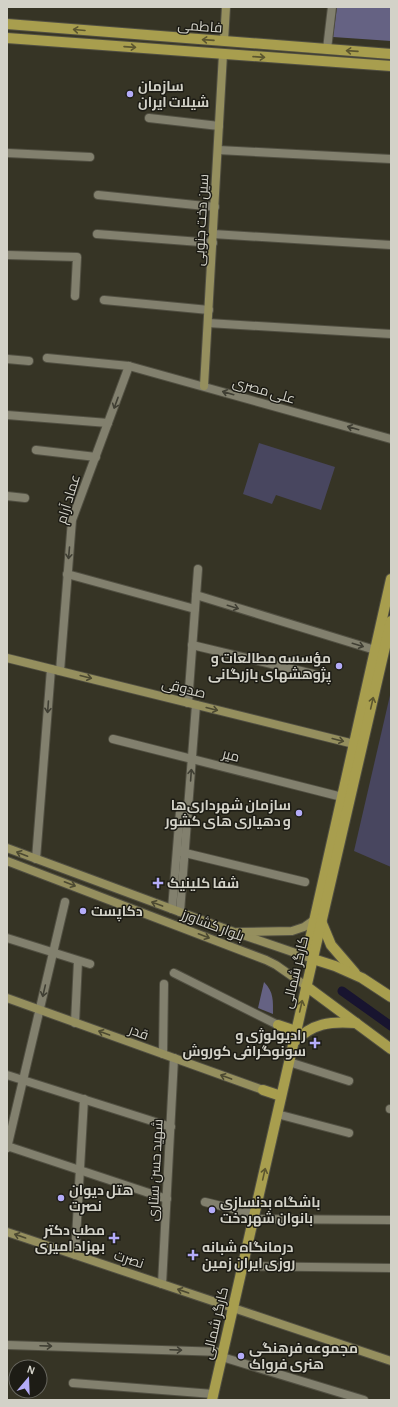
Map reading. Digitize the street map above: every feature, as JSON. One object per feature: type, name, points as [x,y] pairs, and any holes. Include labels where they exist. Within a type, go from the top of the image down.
[{"type":"main road","points":[[223,54],[226,7]]},
{"type":"main road","name":"فاطمی","points":[[7,24],[391,54]]},
{"type":"main road","name":"فاطمی","points":[[7,38],[391,66]]},
{"type":"main road","name":"سین دخت جنوبی","points":[[204,386],[223,54]]},
{"type":"main road","points":[[379,652],[391,579]]},
{"type":"main road","points":[[379,652],[391,621]]},
{"type":"main road","name":"کارگر شمالی","points":[[213,1397],[294,1042],[306,986],[309,958],[379,652]]},
{"type":"main road","name":"صدوقی","points":[[7,658],[358,745]]},
{"type":"main road","name":"بلوار کشاورز","points":[[7,848],[234,932],[335,966],[358,976],[391,997]]},
{"type":"main road","name":"بلوار کشاورز","points":[[7,861],[266,960],[280,967],[391,1049]]},
{"type":"main road","points":[[234,932],[292,931],[318,920],[334,950],[358,976]]},
{"type":"main road","name":"قدر","points":[[7,998],[263,1090]]},
{"type":"main road","points":[[294,1042],[308,1030],[317,1026],[339,1022],[356,1023]]},
{"type":"main road","points":[[278,1025],[296,1031]]},
{"type":"main road","points":[[263,1090],[281,1096]]},
{"type":"main road","name":"نصرت","points":[[7,1232],[233,1308]]},
{"type":"main road","points":[[233,1308],[391,1361]]},
{"type":"street","points":[[327,49],[332,7]]},
{"type":"street","points":[[149,118],[219,126]]},
{"type":"street","points":[[218,150],[391,159]]},
{"type":"street","points":[[7,153],[90,157]]},
{"type":"street","points":[[98,195],[215,207]]},
{"type":"street","points":[[96,234],[212,243]]},
{"type":"street","points":[[213,234],[391,245]]},
{"type":"street","points":[[7,256],[77,257],[75,296]]},
{"type":"street","points":[[104,300],[209,310]]},
{"type":"street","points":[[208,323],[391,334]]},
{"type":"street","name":"علی مصری","points":[[47,358],[130,366],[391,439]]},
{"type":"street","points":[[7,359],[29,361]]},
{"type":"street","name":"عماد آرام","points":[[60,671],[72,520],[130,366]]},
{"type":"street","points":[[7,415],[108,423]]},
{"type":"street","points":[[36,450],[96,457]]},
{"type":"street","points":[[7,496],[25,498]]},
{"type":"street","points":[[172,909],[188,805],[192,758],[192,645],[198,569]]},
{"type":"street","points":[[67,574],[195,610]]},
{"type":"street","points":[[196,595],[379,652]]},
{"type":"street","points":[[192,645],[322,676]]},
{"type":"street","points":[[36,859],[50,668]]},
{"type":"street","name":"میر","points":[[114,739],[346,798]]},
{"type":"street","points":[[180,852],[305,882]]},
{"type":"street","points":[[180,852],[180,912]]},
{"type":"street","points":[[65,902],[7,1147],[167,1199]]},
{"type":"street","points":[[7,938],[90,964]]},
{"type":"street","points":[[75,1023],[78,961]]},
{"type":"street","points":[[174,973],[278,1025]]},
{"type":"street","points":[[163,1054],[164,984]]},
{"type":"street","name":"شهید حسن ستاری","points":[[162,1284],[174,1058]]},
{"type":"street","points":[[289,1062],[349,1081]]},
{"type":"street","points":[[7,1075],[171,1127]]},
{"type":"street","points":[[75,1255],[84,1099]]},
{"type":"street","points":[[277,1114],[349,1133]]},
{"type":"street","points":[[205,1202],[254,1217],[391,1220]]},
{"type":"street","points":[[243,1266],[391,1268]]},
{"type":"street","points":[[7,1345],[222,1354],[364,1400]]},
{"type":"street","points":[[72,1383],[213,1397]]},
{"type":"shaded area","points":[[337,7],[391,7],[391,41],[333,37]]},
{"type":"shaded area","points":[[259,443],[335,467],[321,510],[276,495],[272,504],[243,494]]},
{"type":"shaded area","points":[[391,691],[391,867],[354,851]]},
{"type":"shaded area","points":[[264,982],[270,989],[273,1001],[273,1014],[258,1008]]},
{"type":"waterway","points":[[342,991],[391,1026]]},
{"type":"place","name":"سازمان شیلات ایران","points":[[130,94]]},
{"type":"place","name":"مؤسسه مطالعات و پژوهشهای بازرگانی","points":[[339,666]]},
{"type":"place","name":"سازمان شهرداری‌ها و دهیاری‌ های کشور","points":[[299,813]]},
{"type":"place","name":"شفا کلینیک","points":[[158,883]]},
{"type":"place","name":"دکاپست","points":[[83,911]]},
{"type":"place","name":"رادیولوژی و سونوگرافی کوروش","points":[[315,1043]]},
{"type":"place","name":"هتل دیوان نصرت","points":[[61,1198]]},
{"type":"place","name":"باشگاه بدنسازی بانوان شهردخت","points":[[212,1210]]},
{"type":"place","name":"مطب دکتر بهزاد امیری","points":[[114,1238]]},
{"type":"place","name":"درمانگاه شبانه روزی ایران زمین","points":[[193,1255]]},
{"type":"place","name":"مجموعه فرهنگی هنری فرواک","points":[[241,1356]]}]
